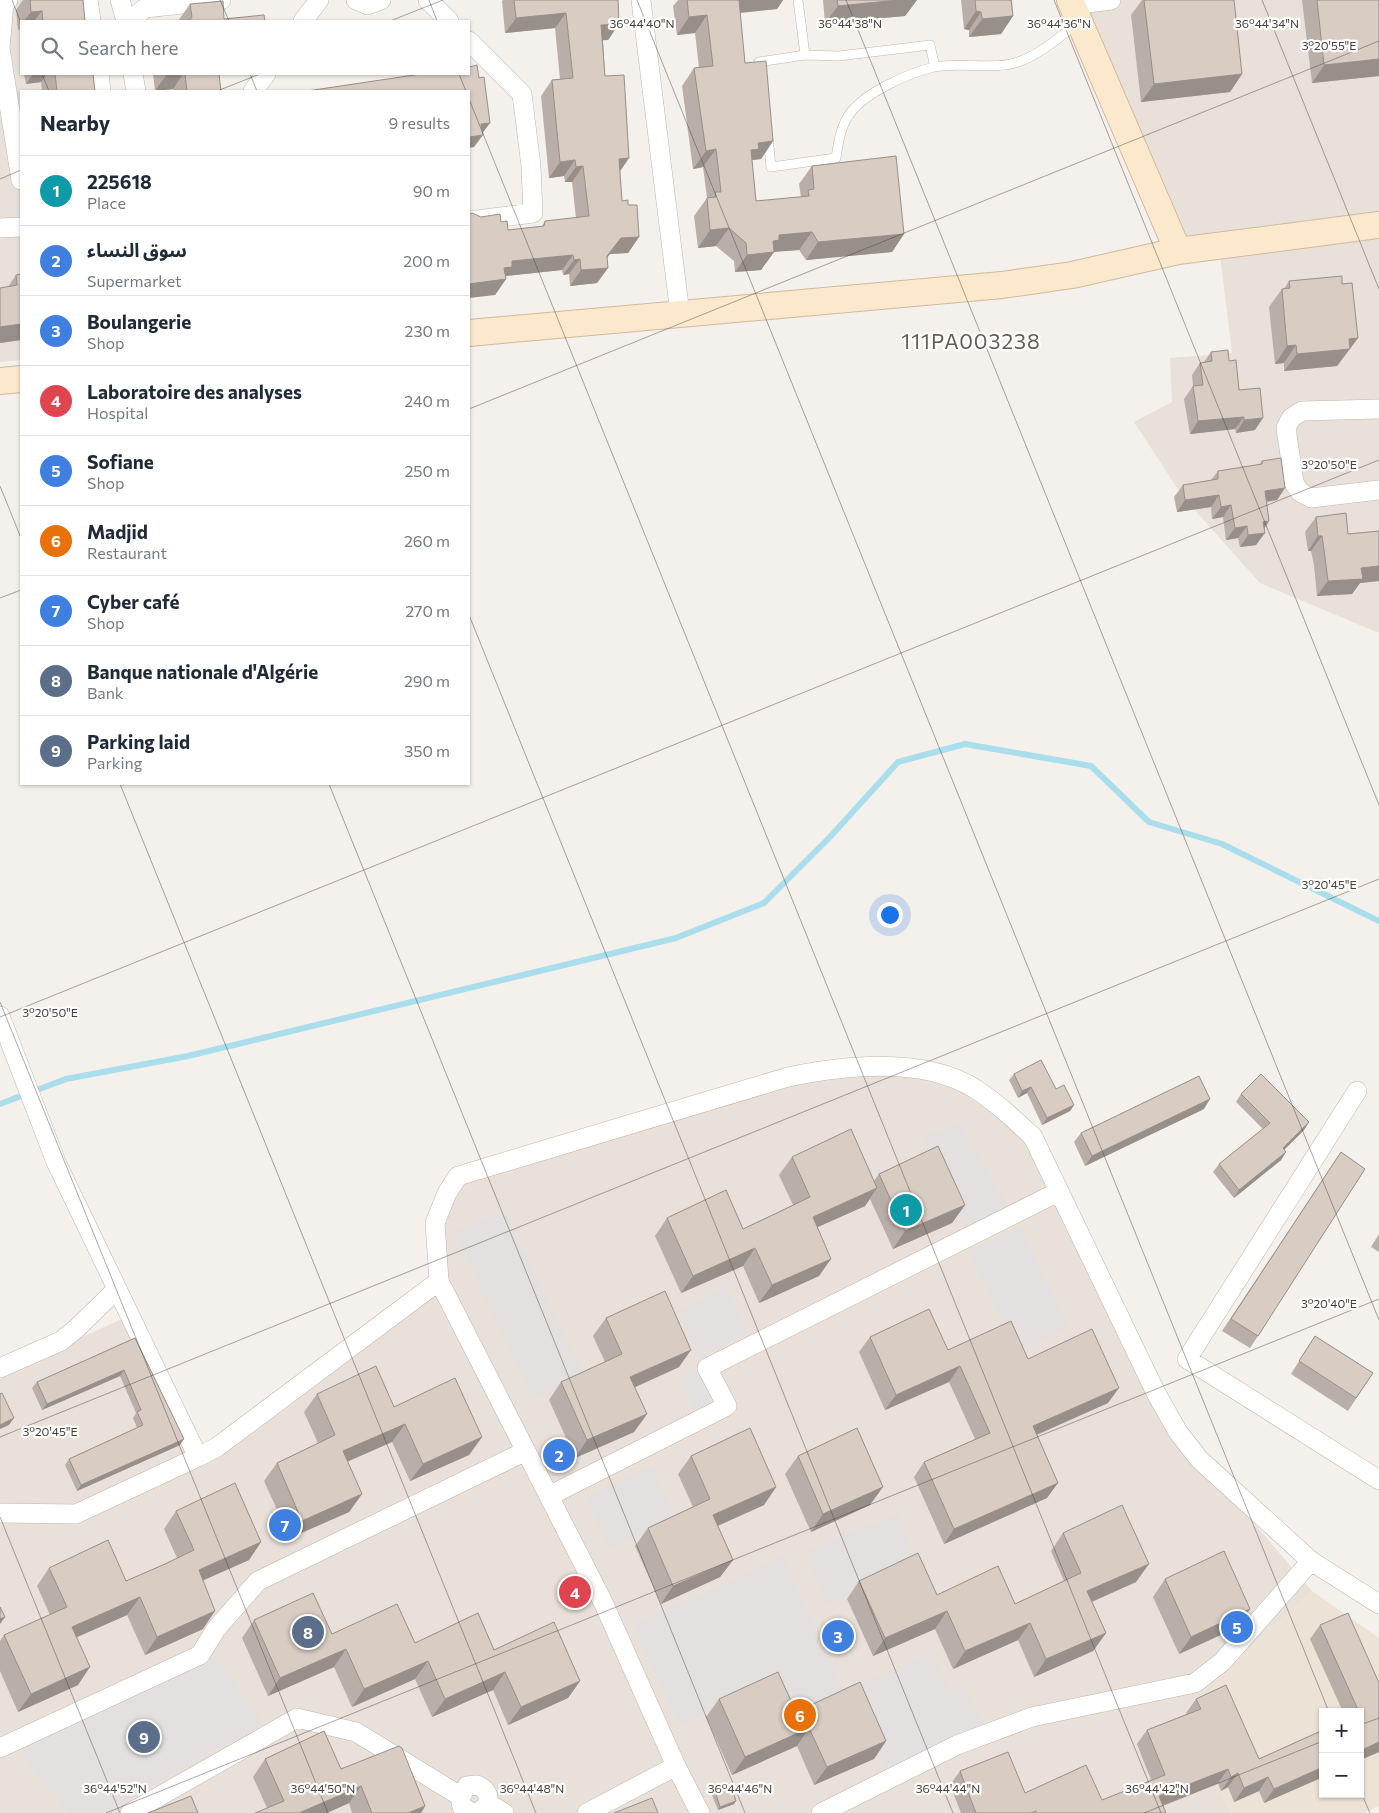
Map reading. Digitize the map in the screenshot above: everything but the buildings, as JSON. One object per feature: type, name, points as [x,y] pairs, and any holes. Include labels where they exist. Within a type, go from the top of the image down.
[{"type":"street","points":[[8,0],[4,4],[0,48],[20,174]]},
{"type":"street","points":[[88,0],[91,20]]},
{"type":"street","points":[[120,0],[126,20]]},
{"type":"street","points":[[131,20],[145,8],[221,0]]},
{"type":"street","points":[[304,20],[319,0]]},
{"type":"street","points":[[356,0],[368,5],[382,0]]},
{"type":"street","points":[[428,0],[448,20]]},
{"type":"street","points":[[641,0],[680,314]]},
{"type":"street","points":[[1111,0],[1074,9],[1178,251]]},
{"type":"street","points":[[470,42],[522,94],[531,166],[533,213],[470,221]]},
{"type":"street","points":[[99,75],[101,90]]},
{"type":"street","points":[[133,75],[136,90]]},
{"type":"street","points":[[254,90],[265,75]]},
{"type":"street","points":[[470,334],[1072,276],[1178,251],[1379,225]]},
{"type":"street","points":[[0,228],[20,227]]},
{"type":"street","points":[[0,381],[20,379]]},
{"type":"street","points":[[1379,409],[1302,411],[1291,418],[1286,428],[1294,483],[1300,492],[1311,498],[1379,490]]},
{"type":"street","points":[[0,1016],[56,1162],[198,1457]]},
{"type":"street","points":[[700,1813],[676,1766],[603,1602],[439,1282],[435,1223],[447,1193],[458,1176],[788,1077],[833,1068],[893,1066],[935,1073],[976,1089],[1008,1113],[1033,1137],[1156,1392],[1178,1432],[1199,1459],[1311,1560],[1379,1604]]},
{"type":"street","points":[[1357,1090],[1187,1359],[1379,1480]]},
{"type":"street","points":[[549,1496],[727,1406],[707,1368],[1058,1192]]},
{"type":"street","points":[[0,1513],[76,1514],[198,1457],[225,1441],[439,1282]]},
{"type":"street","points":[[0,1368],[61,1341],[116,1290]]},
{"type":"street","points":[[0,1748],[200,1655],[216,1628],[258,1581],[526,1451]]},
{"type":"street","points":[[821,1813],[957,1745],[1032,1717],[1195,1684],[1222,1662],[1311,1560]]},
{"type":"street","points":[[130,1813],[297,1718],[356,1732],[471,1808],[504,1813]]},
{"type":"street","points":[[587,1813],[676,1766]]},
{"type":"lane","points":[[798,0],[805,55]]},
{"type":"lane","points":[[767,129],[771,167],[836,158],[839,142],[848,117],[865,99],[889,84],[935,67],[1016,63],[1039,52],[1074,9]]},
{"type":"lane","points":[[761,81],[758,62],[805,55],[839,56],[930,45],[935,67]]},
{"type":"shaded area","points":[[0,0],[72,0],[20,20],[20,75],[93,75],[98,90],[20,90],[20,360],[0,362]]},
{"type":"shaded area","points":[[1075,0],[1379,0],[1379,633],[1260,583],[1183,497],[1134,422],[1172,402],[1170,358],[1232,353],[1220,255],[1170,259]]},
{"type":"shaded area","points":[[935,1073],[1033,1137],[1199,1459],[1312,1591],[1180,1714],[1231,1813],[0,1813],[0,1374],[131,1315],[198,1457],[439,1282],[435,1223],[458,1176],[788,1077]]},
{"type":"shaded area","points":[[959,1123],[1008,1206],[965,1227],[923,1138]]},
{"type":"shaded area","points":[[504,1209],[583,1374],[533,1398],[454,1233]]},
{"type":"shaded area","points":[[1021,1226],[1068,1327],[1016,1351],[969,1251]]},
{"type":"shaded area","points":[[726,1286],[748,1332],[699,1359],[677,1311]]},
{"type":"shaded area","points":[[700,1366],[719,1404],[697,1415],[677,1379]]},
{"type":"shaded area","points":[[652,1466],[675,1518],[609,1549],[586,1497]]},
{"type":"shaded area","points":[[898,1514],[916,1563],[828,1604],[805,1552]]},
{"type":"shaded area","points":[[783,1557],[843,1689],[795,1711],[779,1679],[679,1725],[634,1625]]},
{"type":"shaded area","points":[[1312,1591],[1379,1638],[1379,1806],[1363,1813],[1231,1813],[1180,1714]]},
{"type":"shaded area","points":[[931,1652],[949,1691],[963,1685],[983,1726],[886,1771],[849,1690]]},
{"type":"shaded area","points":[[215,1656],[264,1723],[104,1813],[68,1813],[19,1751]]},
{"type":"waterway","points":[[0,1104],[66,1079],[188,1056],[676,938],[764,903],[830,837],[898,762],[965,744],[1091,766],[1149,822],[1222,844],[1379,921]]},
{"type":"place","name":"225618","points":[[906,1210]]},
{"type":"place","name":"سوق النساء","points":[[559,1455]]},
{"type":"place","name":"Cyber café","points":[[285,1525]]},
{"type":"place","name":"Laboratoire des analyses","points":[[575,1592]]},
{"type":"place","name":"Sofiane","points":[[1237,1627]]},
{"type":"place","name":"Banque nationale d'Algérie","points":[[308,1632]]},
{"type":"place","name":"Boulangerie","points":[[838,1636]]},
{"type":"place","name":"Madjid","points":[[800,1715]]},
{"type":"place","name":"Parking laid","points":[[144,1737]]},
{"type":"district","name":"111PA003238","points":[[971,342]]}]
